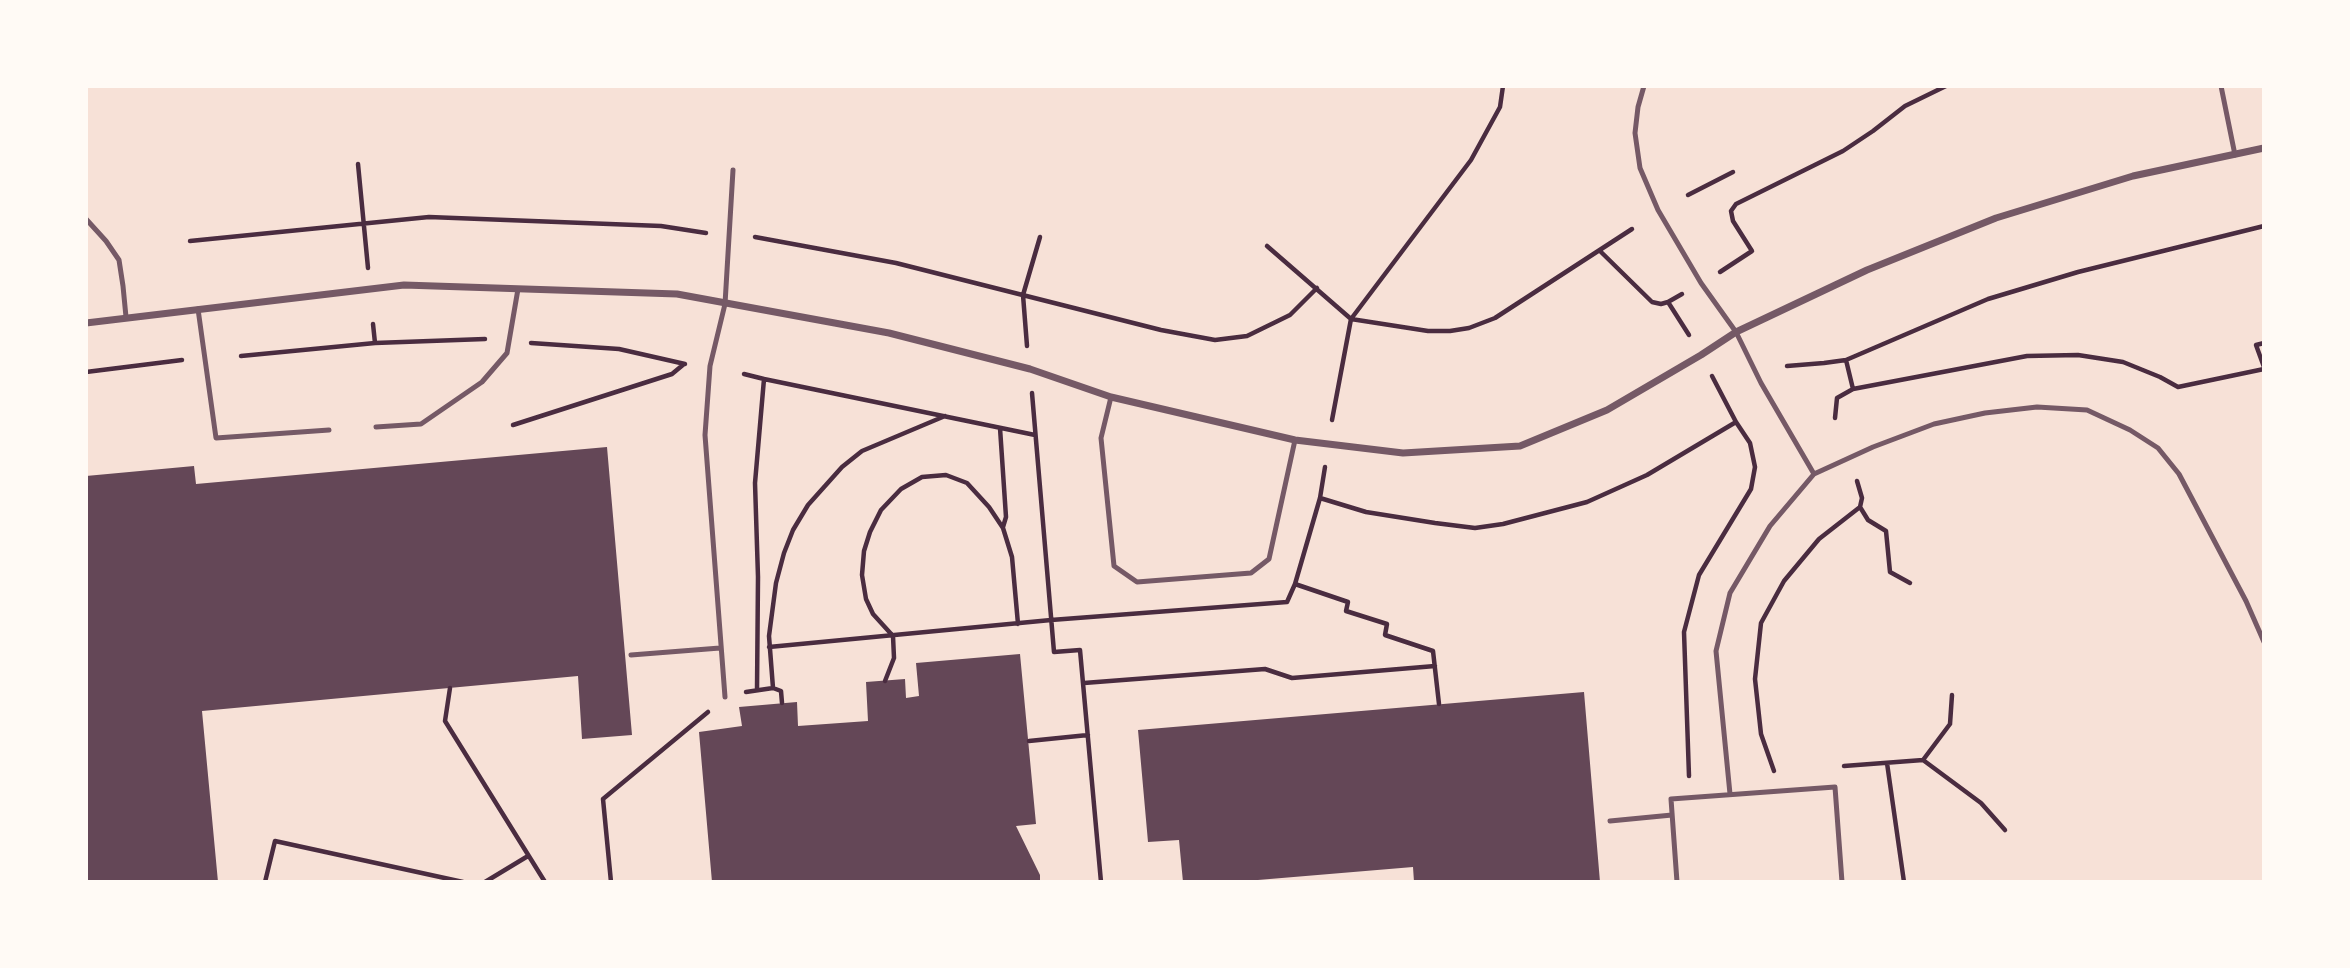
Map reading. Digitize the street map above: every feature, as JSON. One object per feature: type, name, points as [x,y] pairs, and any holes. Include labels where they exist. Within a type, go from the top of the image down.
[{"type":"street","points":[[86,323],[404,285],[677,293],[725,304],[889,332],[1030,369],[1111,397],[1294,440],[1403,453],[1520,446],[1607,410],[1736,332],[1867,270],[1996,218],[2133,176],[2264,148]]},
{"type":"lane","points":[[1644,86],[1635,133],[1640,169],[1658,210],[1701,284],[1736,332],[1760,383],[1814,474]]},
{"type":"lane","points":[[2221,86],[2235,155]]},
{"type":"lane","points":[[725,697],[705,435],[710,366],[725,304],[733,170]]},
{"type":"lane","points":[[86,219],[106,240],[118,260],[125,317]]},
{"type":"lane","points":[[376,427],[421,424],[482,382],[507,353],[518,289]]},
{"type":"lane","points":[[198,309],[216,438],[329,430]]},
{"type":"lane","points":[[1111,397],[1101,438],[1114,566],[1137,582],[1251,573],[1269,559],[1294,440]]},
{"type":"lane","points":[[1730,794],[1716,651],[1730,593],[1770,526],[1814,474],[1873,447],[1934,424],[1985,413],[2037,407],[2087,410],[2130,430],[2158,448],[2179,474],[2246,601],[2264,642]]},
{"type":"lane","points":[[631,655],[720,648]]},
{"type":"lane","points":[[1677,882],[1671,799],[1835,787],[1842,882]]},
{"type":"lane","points":[[1609,821],[1672,815]]},
{"type":"path","points":[[1351,319],[1471,160],[1500,107],[1503,86]]},
{"type":"path","points":[[1752,251],[1733,222],[1731,211],[1736,204],[1843,151],[1905,106],[1946,86]]},
{"type":"path","points":[[359,164],[368,271]]},
{"type":"path","points":[[1688,195],[1733,172]]},
{"type":"path","points":[[190,241],[429,217],[661,226],[706,233]]},
{"type":"path","points":[[1787,366],[1846,359],[1988,299],[2078,272],[2264,226]]},
{"type":"path","points":[[1267,246],[1351,319],[1429,331],[1469,328],[1496,318],[1632,229]]},
{"type":"path","points":[[755,237],[896,263],[1161,330],[1215,340],[1247,336],[1290,315],[1317,288]]},
{"type":"path","points":[[1040,237],[1023,295],[1054,652],[1080,650],[1101,882]]},
{"type":"path","points":[[1600,251],[1652,302],[1668,302]]},
{"type":"path","points":[[373,324],[375,343]]},
{"type":"path","points":[[241,356],[375,343],[485,339]]},
{"type":"path","points":[[530,343],[619,349],[684,364],[694,363]]},
{"type":"path","points":[[1835,418],[1837,398],[1853,390],[2028,356],[2078,355],[2123,362],[2178,387],[2264,368],[2256,345],[2264,343]]},
{"type":"path","points":[[1846,359],[1853,390]]},
{"type":"path","points":[[86,372],[186,360]]},
{"type":"path","points":[[513,425],[672,373],[684,364]]},
{"type":"path","points":[[744,374],[1035,436]]},
{"type":"path","points":[[757,690],[758,576],[755,484],[764,379]]},
{"type":"path","points":[[1691,797],[1684,632],[1699,575],[1751,489],[1755,467],[1750,443],[1721,392]]},
{"type":"path","points":[[773,688],[769,648],[770,622],[784,553],[793,530],[808,505],[842,467],[862,451],[944,416]]},
{"type":"path","points":[[1320,498],[1366,512],[1436,523],[1475,528],[1503,524],[1587,502],[1647,475],[1736,422]]},
{"type":"path","points":[[1000,427],[1006,517],[1003,528]]},
{"type":"path","points":[[885,681],[894,658],[893,636],[873,614],[866,599],[862,575],[864,551],[881,510],[901,489],[922,478],[946,475],[967,483],[989,507],[1003,528],[1012,557],[1018,624]]},
{"type":"path","points":[[1774,772],[1761,734],[1755,679],[1761,623],[1784,581],[1819,539],[1860,507],[1862,498],[1857,481]]},
{"type":"path","points":[[1860,507],[1868,520],[1886,531],[1890,572],[1910,583]]},
{"type":"path","points":[[1295,584],[1348,602],[1346,611],[1387,624],[1385,635],[1433,650],[1440,704]]},
{"type":"path","points":[[769,648],[893,636]]},
{"type":"path","points":[[1084,682],[1265,669],[1292,678],[1435,666]]},
{"type":"path","points":[[450,688],[444,721],[545,882]]},
{"type":"path","points":[[611,882],[603,799],[725,697],[773,688],[781,691],[782,703]]},
{"type":"path","points":[[1923,760],[1950,724],[1952,695]]},
{"type":"path","points":[[1029,741],[1088,735]]},
{"type":"path","points":[[1904,882],[1887,763],[1923,760],[1981,803],[2005,830]]},
{"type":"path","points":[[265,882],[275,841],[463,882]]},
{"type":"path","points":[[485,882],[528,856]]},
{"type":"building","points":[[607,447],[632,735],[582,739],[578,676],[202,711],[218,882],[86,882],[86,476],[194,466],[196,484]]},
{"type":"building","points":[[1020,654],[1036,824],[1016,826],[1040,875],[1040,882],[712,882],[699,732],[742,726],[739,707],[797,702],[798,726],[868,721],[866,682],[905,679],[906,698],[919,696],[916,663]]},
{"type":"building","points":[[1584,692],[1600,882],[1414,882],[1413,867],[1234,882],[1183,882],[1179,840],[1148,842],[1138,730]]}]
